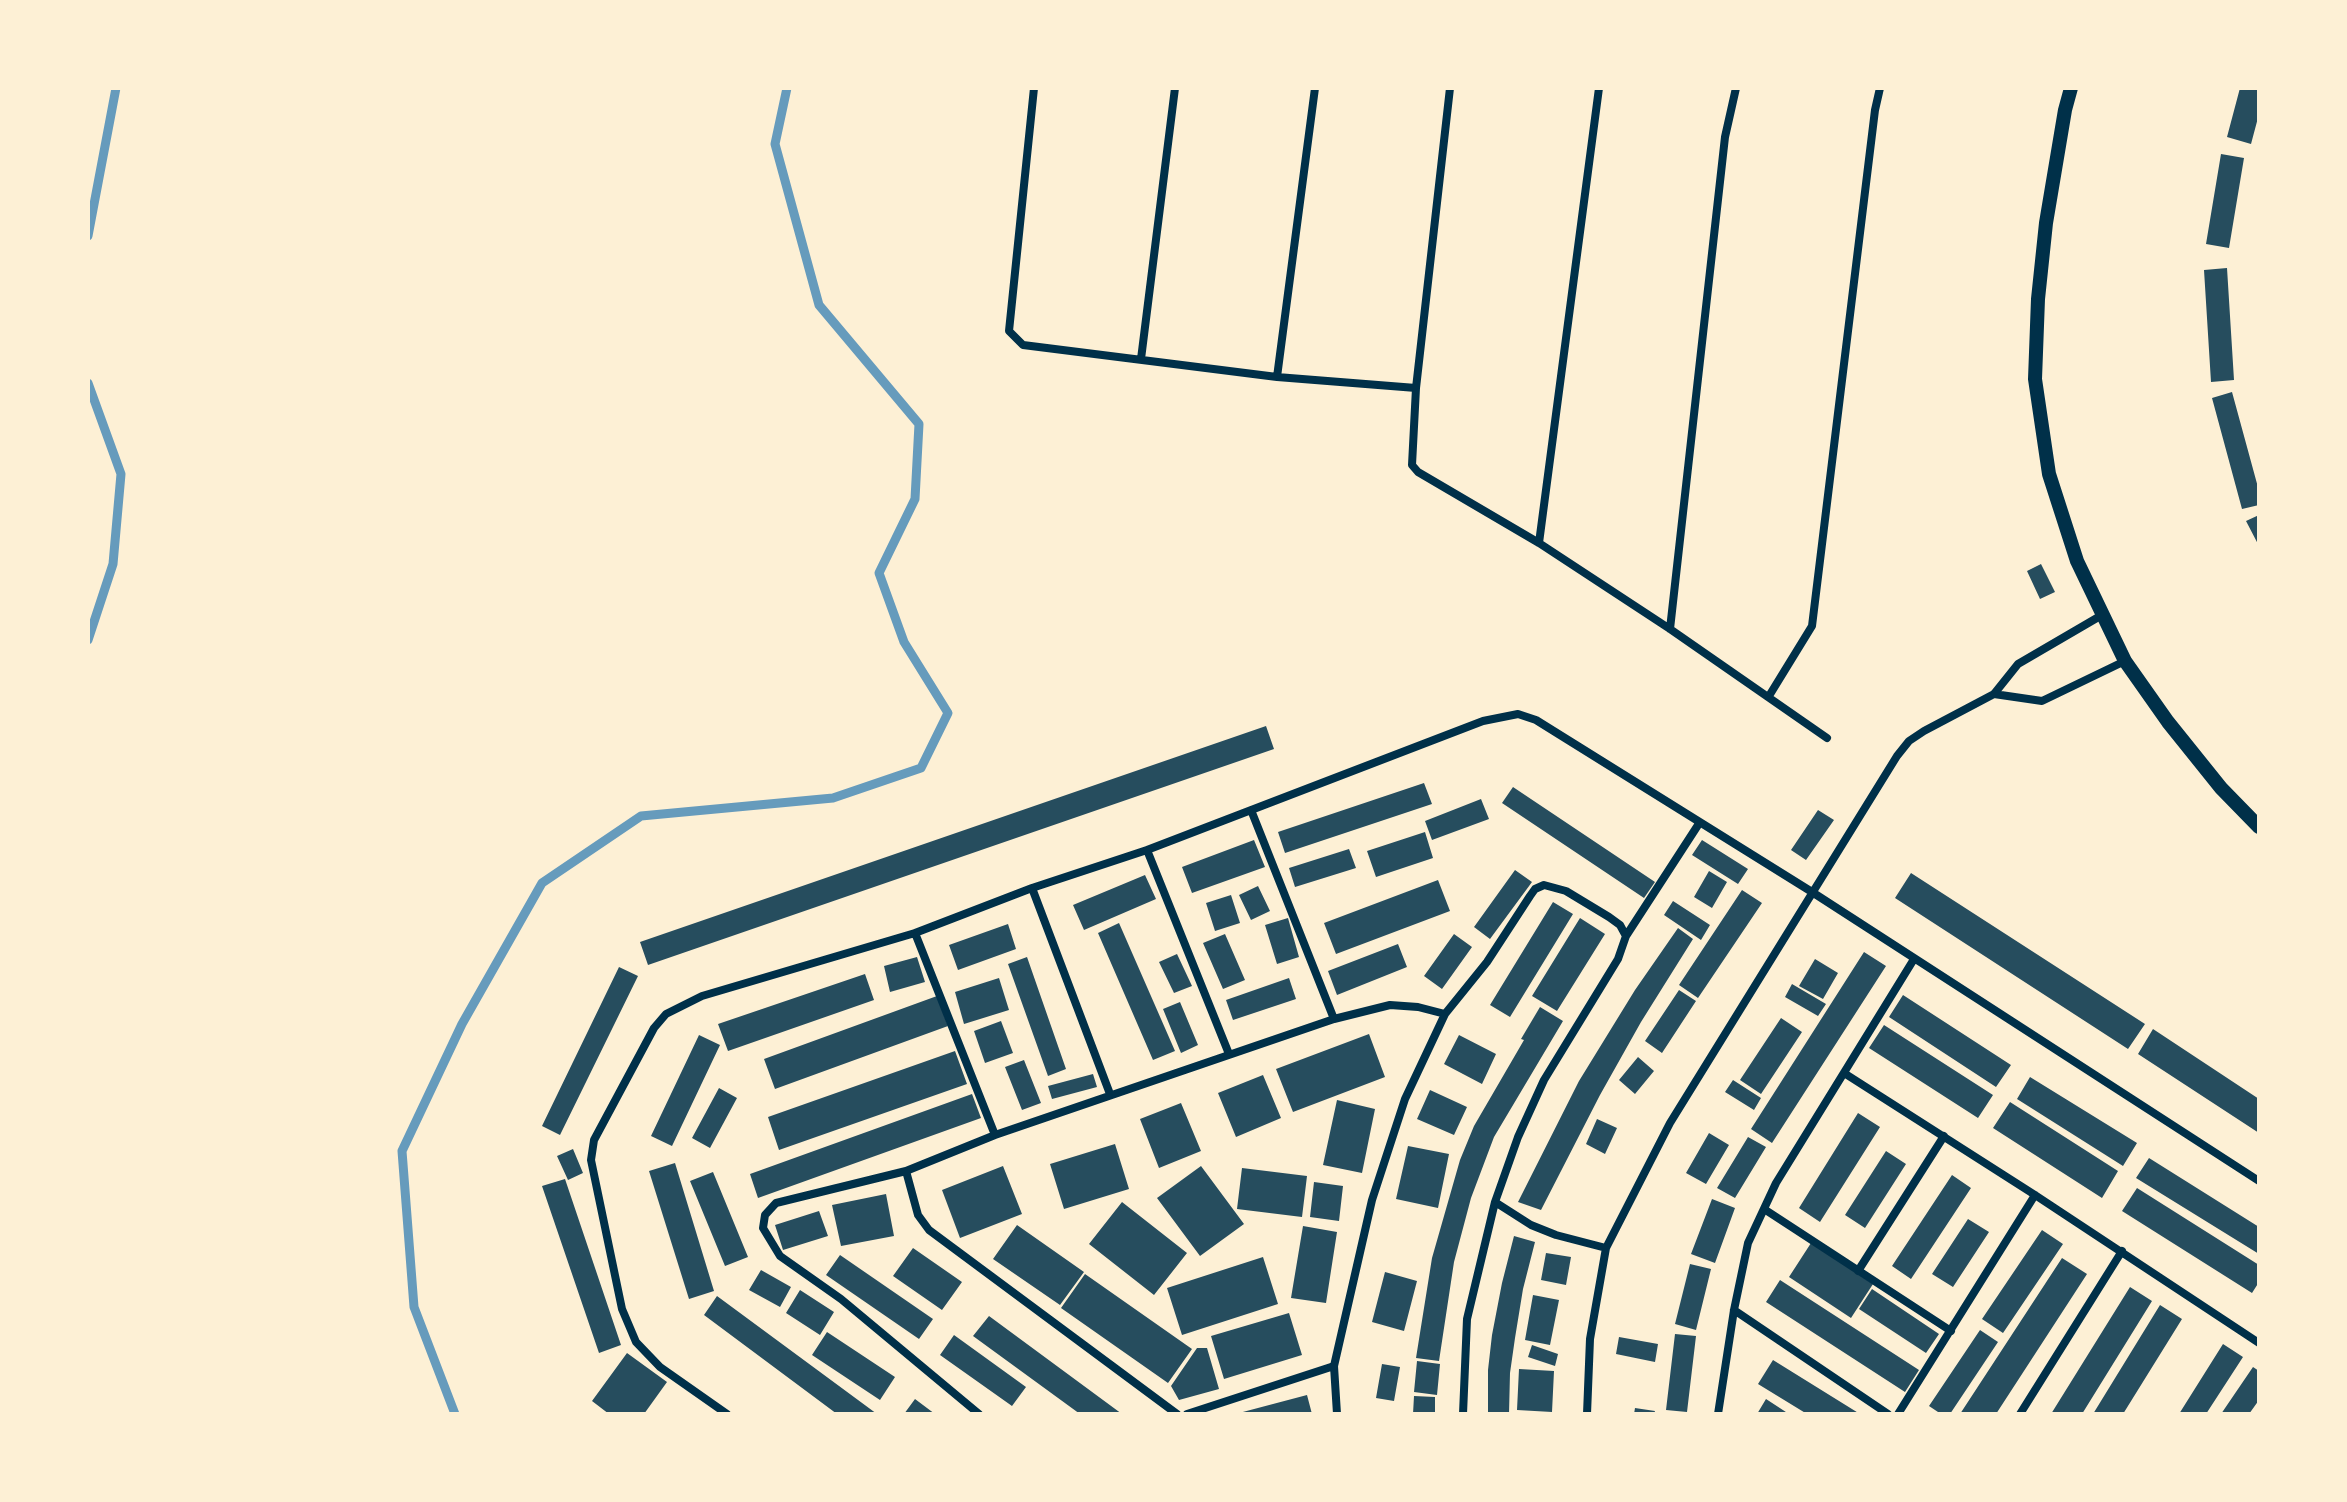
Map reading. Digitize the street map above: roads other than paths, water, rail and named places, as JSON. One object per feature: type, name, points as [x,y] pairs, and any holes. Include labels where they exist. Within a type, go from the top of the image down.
[{"type":"street","points":[[1034,88],[1009,331],[1023,345],[1277,377],[1416,388]]},
{"type":"street","points":[[1141,359],[1175,88]]},
{"type":"street","points":[[1277,377],[1315,88]]},
{"type":"street","points":[[1450,88],[1416,388],[1412,465],[1418,472],[1539,543],[1670,629],[1827,738]]},
{"type":"street","points":[[1539,543],[1599,88]]},
{"type":"street","points":[[1670,629],[1725,137],[1736,88]]},
{"type":"street","points":[[1769,696],[1812,626],[1880,88]]},
{"type":"street","points":[[2071,88],[2046,223],[2038,299],[2035,379],[2049,474],[2077,561],[2125,661],[2168,722],[2221,788],[2259,827]]},
{"type":"street","points":[[1587,1414],[1590,1339],[1606,1248],[1670,1123],[1897,756],[1909,741],[1924,731],[1994,694],[2018,664],[2102,615]]},
{"type":"street","points":[[1994,694],[2042,701],[2125,661]]},
{"type":"street","points":[[727,1414],[654,1361],[636,1342],[622,1309],[591,1160],[594,1140],[654,1028],[666,1014],[702,996],[915,933],[1032,888],[1147,850],[1483,721],[1518,714],[1536,720],[1812,892],[2259,1181]]},
{"type":"street","points":[[1251,810],[1334,1019]]},
{"type":"street","points":[[1463,1414],[1467,1319],[1495,1202],[1518,1137],[1544,1080],[1618,959],[1626,936],[1700,822]]},
{"type":"street","points":[[1147,850],[1229,1054]]},
{"type":"street","points":[[1337,1414],[1334,1366],[1377,1185],[1405,1099],[1445,1014],[1487,962],[1535,889],[1544,885],[1566,891],[1609,917],[1620,925],[1626,936]]},
{"type":"street","points":[[1032,888],[1110,1094]]},
{"type":"street","points":[[915,933],[995,1135]]},
{"type":"street","points":[[1718,1414],[1748,1243],[1776,1183],[1914,959]]},
{"type":"street","points":[[979,1414],[841,1299],[780,1256],[763,1228],[765,1215],[776,1203],[906,1171],[1110,1094],[1334,1019],[1390,1005],[1418,1007],[1445,1014]]},
{"type":"street","points":[[1844,1073],[2122,1251],[2259,1343]]},
{"type":"street","points":[[1858,1271],[1944,1136]]},
{"type":"street","points":[[906,1171],[918,1215],[929,1230],[1177,1414]]},
{"type":"street","points":[[1898,1414],[2035,1195]]},
{"type":"street","points":[[1495,1202],[1531,1225],[1606,1248]]},
{"type":"street","points":[[1764,1209],[1951,1331]]},
{"type":"street","points":[[2020,1414],[2122,1251]]},
{"type":"street","points":[[1734,1310],[1888,1414]]},
{"type":"street","points":[[1187,1414],[1334,1366]]},
{"type":"waterway","points":[[88,236],[116,88]]},
{"type":"waterway","points":[[455,1414],[414,1307],[402,1151],[462,1024],[542,883],[641,816],[833,798],[921,768],[948,713],[904,642],[879,573],[915,499],[919,424],[819,305],[775,144],[787,88]]},
{"type":"waterway","points":[[88,383],[121,474],[113,564],[88,640]]}]
